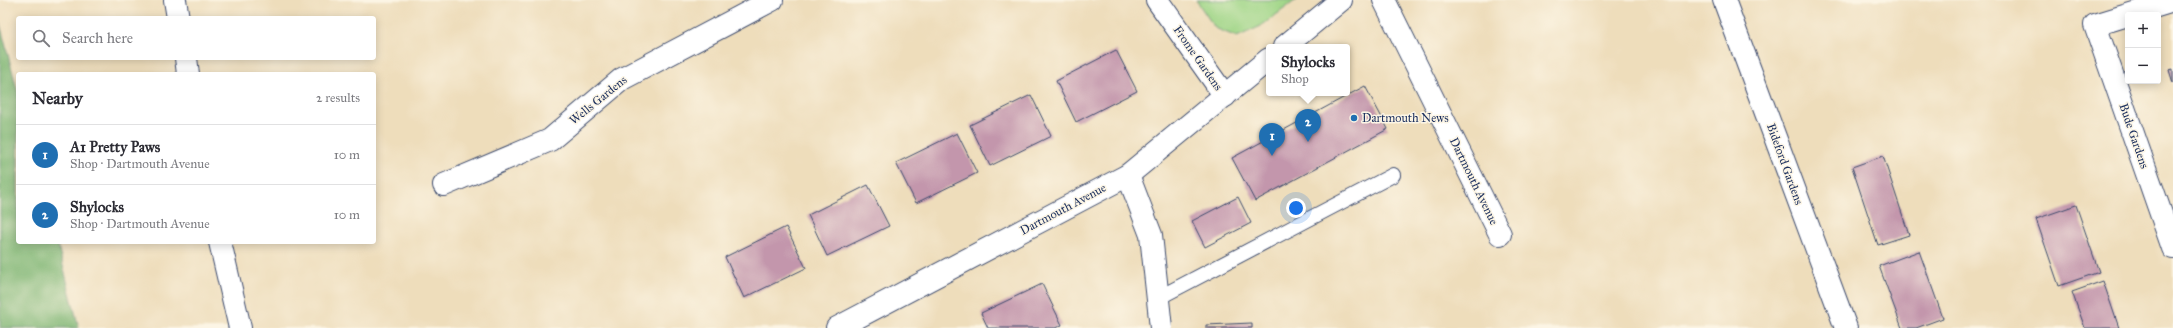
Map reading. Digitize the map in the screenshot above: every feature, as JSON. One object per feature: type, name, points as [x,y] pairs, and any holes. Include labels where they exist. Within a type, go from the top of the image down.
[{"type":"street","points":[[175,0],[178,16]]},
{"type":"street","name":"Wells Gardens","points":[[444,185],[550,140],[622,79],[772,0]]},
{"type":"street","name":"Frome Gardens","points":[[1157,0],[1225,96]]},
{"type":"street","points":[[1288,44],[1341,0]]},
{"type":"street","name":"Dartmouth Avenue","points":[[1384,0],[1500,234]]},
{"type":"street","name":"Bideford Gardens","points":[[1724,0],[1846,328]]},
{"type":"street","name":"Bude Gardens","points":[[2173,1],[2095,25],[2173,248]]},
{"type":"street","points":[[186,60],[188,72]]},
{"type":"street","name":"Dartmouth Avenue","points":[[837,328],[1128,175],[1266,62]]},
{"type":"street","points":[[1128,175],[1150,235],[1161,328]]},
{"type":"street","points":[[220,244],[240,328]]},
{"type":"lane","points":[[1158,298],[1393,176]]},
{"type":"green space","points":[[1196,0],[1296,0],[1261,26],[1237,37],[1215,28]]},
{"type":"green space","points":[[0,24],[16,85],[16,244],[58,244],[79,328],[0,328]]},
{"type":"building","points":[[1116,50],[1137,91],[1076,122],[1056,81]]},
{"type":"building","points":[[2173,69],[2173,83],[2169,70]]},
{"type":"building","points":[[1365,86],[1388,129],[1255,201],[1232,158],[1347,96],[1350,96],[1350,94]]},
{"type":"building","points":[[1031,95],[1051,136],[990,166],[970,125]]},
{"type":"building","points":[[957,133],[977,173],[916,203],[896,163]]},
{"type":"building","points":[[1883,156],[1909,235],[1878,245],[1852,167]]},
{"type":"building","points":[[868,185],[889,226],[827,256],[808,215]]},
{"type":"building","points":[[1238,197],[1251,223],[1205,247],[1192,221]]},
{"type":"building","points":[[2076,205],[2099,272],[2059,286],[2036,219]]},
{"type":"building","points":[[786,227],[806,268],[744,298],[725,257]]},
{"type":"building","points":[[1919,251],[1943,318],[1916,328],[1902,328],[1879,266]]},
{"type":"building","points":[[2103,281],[2119,328],[2085,328],[2072,292]]},
{"type":"building","points":[[1042,284],[1062,325],[1055,328],[988,328],[981,313]]},
{"type":"building","points":[[1252,323],[1252,328],[1206,328],[1206,325]]},
{"type":"place","name":"Dartmouth News","points":[[1354,118]]},
{"type":"place","name":"Shylocks","points":[[1308,142]]},
{"type":"place","name":"A1 Pretty Paws","points":[[1272,156]]}]
